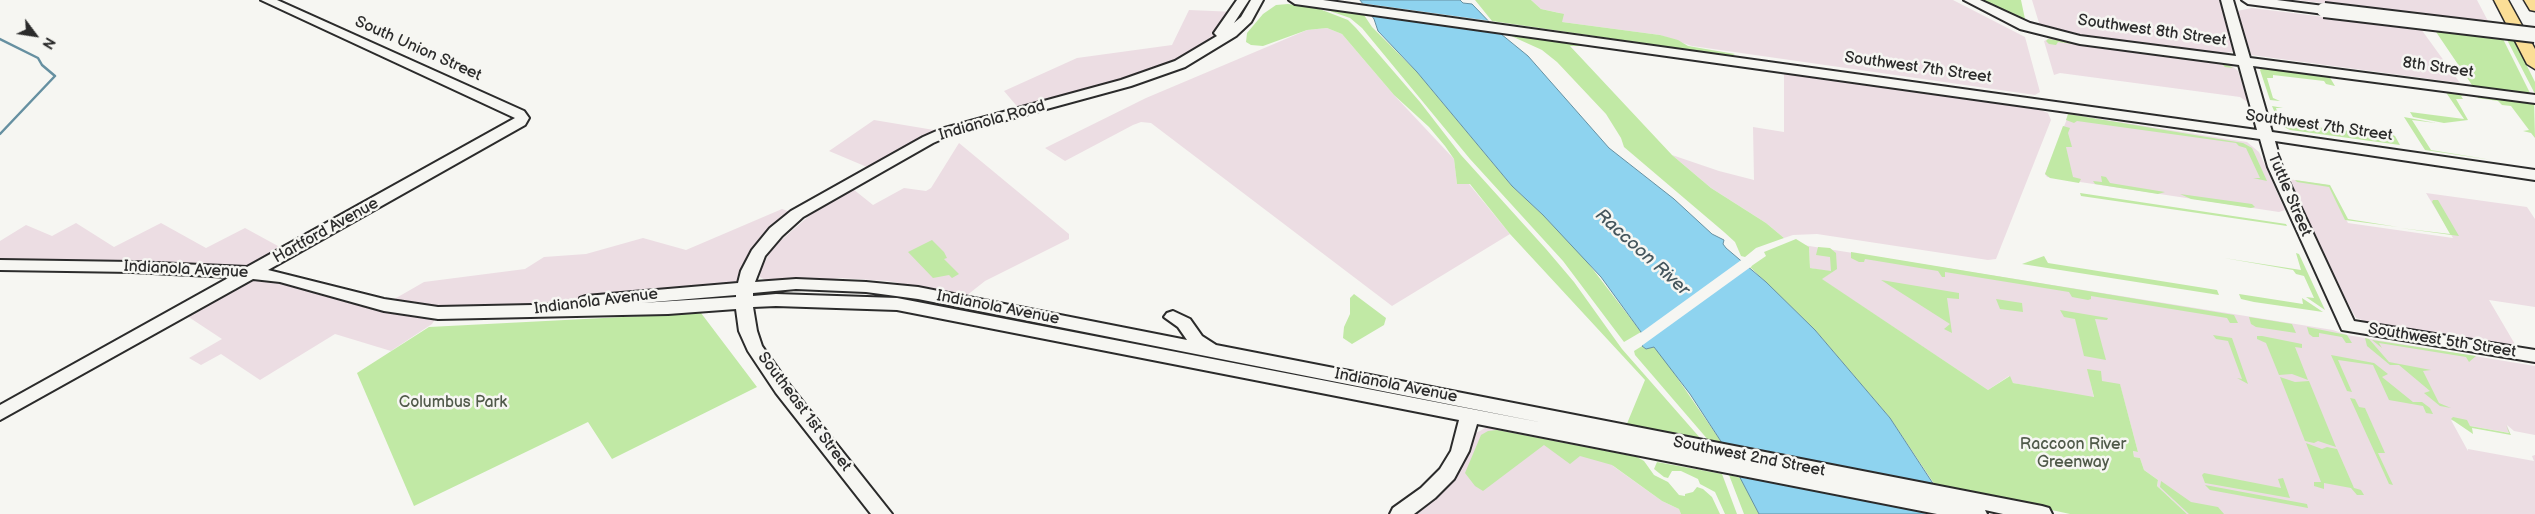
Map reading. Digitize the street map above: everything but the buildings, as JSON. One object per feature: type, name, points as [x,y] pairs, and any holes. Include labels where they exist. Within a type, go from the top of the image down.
[{"type":"main road","name":"South Union Street","points":[[266,0],[519,114],[522,118],[520,122]]},
{"type":"main road","name":"Indianola Road","points":[[745,295],[749,271],[758,254],[776,232],[797,214],[928,140],[946,132],[1126,83],[1180,64],[1232,33],[1246,19],[1256,0]]},
{"type":"main road","name":"Southwest 7th Street","points":[[1295,0],[2266,136],[2535,176]]},
{"type":"main road","name":"Tuttle Street","points":[[2227,0],[2266,136]]},
{"type":"main road","points":[[2248,0],[2528,36]]},
{"type":"main road","points":[[2501,0],[2535,47]]},
{"type":"main road","points":[[2511,0],[2523,20],[2535,28]]},
{"type":"main road","points":[[2531,0],[2535,7]]},
{"type":"main road","name":"Southwest 8th Street","points":[[1972,1],[2016,22],[2054,34],[2336,73]]},
{"type":"main road","points":[[2528,36],[2535,64]]},
{"type":"main road","name":"8th Street","points":[[2336,73],[2535,99]]},
{"type":"main road","name":"Hartford Avenue","points":[[0,413],[520,122]]},
{"type":"main road","name":"Indianola Avenue","points":[[0,265],[133,267],[250,273],[280,277],[406,309],[438,313],[668,308],[796,284],[900,290],[1214,350],[1472,408]]},
{"type":"main road","name":"Indianola Avenue","points":[[745,295],[776,300],[897,304],[1472,408]]},
{"type":"main road","name":"Southeast 1st Street","points":[[745,295],[748,331],[760,355],[812,426],[882,514]]},
{"type":"main road","points":[[1173,317],[1184,324],[1196,340],[1214,350]]},
{"type":"main road","name":"Southwest 5th Street","points":[[2348,326],[2535,356]]},
{"type":"main road","points":[[1400,514],[1428,493],[1447,474],[1460,451],[1472,408]]},
{"type":"main road","name":"Southwest 2nd Street","points":[[1472,408],[1684,450],[1977,514]]},
{"type":"main road","name":"Southwest 2nd Street","points":[[1684,450],[2033,512]]},
{"type":"street","name":"Indianola Road","points":[[1212,46],[1243,0]]},
{"type":"street","name":"Tuttle Street","points":[[2266,136],[2277,174],[2348,326]]},
{"type":"shaded area","points":[[1531,0],[1953,0],[2025,37],[2040,92],[2035,95],[1692,46],[1660,35],[1562,22],[1560,13],[1541,9]]},
{"type":"shaded area","points":[[2032,0],[2220,0],[2233,52],[2223,53],[2093,37],[2043,26],[2039,23]]},
{"type":"shaded area","points":[[2297,0],[2477,0],[2489,23],[2346,6]]},
{"type":"shaded area","points":[[2252,8],[2421,29],[2460,83],[2251,55],[2237,11]]},
{"type":"shaded area","points":[[1189,10],[1236,12],[1213,46],[1180,64],[1021,111],[1004,91],[1077,58],[1172,45]]},
{"type":"shaded area","points":[[1327,28],[1342,34],[1394,95],[1454,159],[1457,184],[1469,184],[1510,234],[1392,306],[1151,123],[1141,122],[1133,125],[1065,161],[1045,148],[1146,98],[1307,30]]},
{"type":"shaded area","points":[[2050,38],[2227,62],[2238,71],[2249,103],[2240,97],[2060,73],[2054,75],[2044,41]]},
{"type":"shaded area","points":[[1784,72],[2030,106],[2048,113],[2051,120],[1996,259],[1988,260],[1817,234],[1793,235],[1784,238],[1766,223],[1711,188],[1672,155],[1719,171],[1754,180],[1753,127],[1784,132]]},
{"type":"shaded area","points":[[2069,114],[2247,142],[2259,152],[2285,210],[2279,212],[2047,177],[2045,174]]},
{"type":"shaded area","points":[[874,120],[946,132],[874,170],[829,151]]},
{"type":"shaded area","points":[[959,143],[1069,234],[1069,239],[985,281],[966,296],[888,281],[839,278],[821,281],[769,282],[760,277],[760,272],[769,254],[779,242],[818,208],[853,189],[873,205],[904,188],[926,191],[931,188]]},
{"type":"shaded area","points":[[2288,179],[2328,185],[2348,223],[2453,238],[2426,193],[2527,207],[2535,219],[2535,307],[2489,300],[2516,346],[2371,323],[2356,318],[2340,289]]},
{"type":"shaded area","points":[[782,209],[797,214],[776,232],[745,288],[619,297],[517,311],[439,313],[432,324],[391,351],[335,334],[260,380],[221,354],[201,365],[189,358],[222,339],[181,312],[249,274],[0,265],[0,241],[26,225],[52,236],[76,223],[114,247],[161,223],[206,248],[245,228],[289,252],[251,273],[384,305],[424,282],[525,269],[544,257],[586,254],[643,238],[686,250]]},
{"type":"shaded area","points":[[1803,245],[2333,330],[2347,335],[2535,366],[2535,435],[2514,431],[2507,425],[2510,433],[2470,426],[2451,420],[2468,451],[2468,449],[2534,461],[2532,456],[2535,455],[2535,514],[2187,514],[2157,486],[2158,480],[2144,470],[2140,458],[2134,457],[2133,451],[2138,452],[2120,385],[2090,380],[2094,398],[2013,383],[2009,376],[1988,390],[1821,279],[1832,272],[1810,268],[1809,247]]},
{"type":"shaded area","points":[[1489,426],[1615,448],[1613,466],[1662,501],[1679,509],[1681,514],[1416,514],[1451,482],[1464,464],[1476,433]]},
{"type":"green space","points":[[1475,0],[1531,0],[1541,9],[1564,14],[1562,22],[1660,35],[1678,40],[1688,46],[1735,54],[1731,56],[1492,21]]},
{"type":"green space","points":[[1981,0],[2021,0],[2025,19],[2018,18]]},
{"type":"green space","points":[[1288,4],[1317,8],[1348,20],[1356,28],[1420,102],[1461,155],[1574,282],[1622,349],[1701,439],[1626,426],[1645,380],[1510,234],[1470,184],[1457,184],[1454,159],[1445,146],[1429,127],[1394,95],[1342,34],[1327,28],[1307,30],[1263,46],[1251,45],[1246,42],[1247,33],[1263,14],[1276,5]]},
{"type":"green space","points":[[1327,10],[1364,15],[1372,27],[1417,72],[1512,186],[1585,259],[1641,332],[1624,342],[1563,261],[1470,159],[1362,28],[1350,18]]},
{"type":"green space","points":[[2432,26],[2500,33],[2531,95],[2474,88]]},
{"type":"green space","points":[[2504,34],[2511,34],[2535,82],[2535,94]]},
{"type":"green space","points":[[1509,35],[1590,46],[1570,46],[1672,155],[1711,188],[1766,223],[1784,238],[1756,248],[1745,257],[1741,256],[1735,242],[1624,147],[1621,138],[1606,114],[1557,62],[1542,50]]},
{"type":"green space","points":[[2048,39],[2211,60],[2225,63],[2233,68],[2225,67],[2222,64],[2058,42],[2056,45],[2049,44],[2046,41]]},
{"type":"green space","points":[[2262,67],[2329,76],[2335,86],[2326,84],[2324,81],[2273,75],[2273,78],[2267,78],[2273,98],[2280,101],[2270,100],[2260,70]]},
{"type":"green space","points":[[2445,91],[2465,95],[2461,96],[2463,99],[2456,99],[2468,120],[2444,123],[2413,117],[2410,112],[2464,119]]},
{"type":"green space","points":[[2476,94],[2534,101],[2535,138],[2531,133],[2523,131],[2529,130],[2511,106],[2502,105],[2498,101],[2478,98]]},
{"type":"green space","points":[[2272,106],[2283,108],[2276,108],[2279,118],[2290,120],[2293,124],[2339,130],[2339,127],[2343,130],[2386,136],[2385,133],[2389,133],[2395,136],[2400,145],[2290,130],[2280,125]]},
{"type":"green space","points":[[2068,114],[2243,143],[2252,148],[2267,181],[2253,178],[2260,178],[2246,148],[2236,143],[2077,121],[2074,123],[2066,120]]},
{"type":"green space","points":[[2404,117],[2436,123],[2412,120],[2431,150],[2492,160],[2425,150]]},
{"type":"green space","points":[[2063,126],[2070,128],[2068,133],[2072,147],[2066,147],[2073,177],[2081,179],[2079,183],[2050,178],[2045,174]]},
{"type":"green space","points":[[2101,176],[2106,177],[2110,183],[2165,192],[2158,194],[2095,184],[2093,181],[2102,182]]},
{"type":"green space","points":[[2295,180],[2330,185],[2348,219],[2398,227],[2345,220],[2329,187],[2297,182]]},
{"type":"green space","points":[[2080,193],[2286,224],[2287,226],[2081,196]]},
{"type":"green space","points":[[2180,194],[2252,204],[2255,207],[2191,199]]},
{"type":"green space","points":[[2433,200],[2438,200],[2459,236],[2400,228],[2450,234],[2432,202]]},
{"type":"green space","name":"Raccoon River Greenway","points":[[1796,239],[1809,247],[1810,268],[1831,271],[1830,257],[1816,255],[1818,247],[1830,248],[1836,253],[1837,269],[1822,279],[1988,390],[2010,376],[2013,383],[2094,397],[2087,369],[2101,371],[2102,381],[2120,384],[2138,452],[2133,451],[2134,457],[2140,458],[2144,470],[2158,480],[2157,486],[2187,514],[2070,514],[1935,485],[1890,418],[1815,330],[1750,267],[1766,256],[1764,252]]},
{"type":"green space","points":[[932,240],[944,252],[947,258],[944,259],[959,274],[952,278],[949,275],[933,278],[908,252]]},
{"type":"green space","points":[[1851,252],[2234,315],[2238,323],[2230,323],[2227,318],[2091,296],[2091,299],[2088,300],[2072,297],[2069,292],[1945,272],[1945,277],[1942,277],[1938,271],[1865,259],[1864,262],[1859,262],[1851,258]]},
{"type":"green space","points":[[2296,253],[2299,254],[2325,310],[2306,297],[2314,298],[2304,276],[2296,274],[2293,270],[2224,258],[2301,270]]},
{"type":"green space","points":[[2044,256],[2048,263],[2217,290],[2219,295],[2022,264]]},
{"type":"green space","points":[[1881,280],[1959,293],[1959,299],[1947,298],[1952,333],[1944,329],[1950,324]]},
{"type":"green space","points":[[1354,294],[1386,318],[1384,325],[1352,344],[1343,338],[1344,327],[1350,314],[1350,298]]},
{"type":"green space","points":[[2239,294],[2303,304],[2302,298],[2323,312],[2254,302],[2241,299]]},
{"type":"green space","points":[[1996,299],[2022,303],[2023,312],[2000,309]]},
{"type":"green space","points":[[2060,310],[2108,318],[2107,320],[2095,319],[2106,360],[2084,356],[2075,319],[2064,317]]},
{"type":"green space","name":"Columbus Park","points":[[701,313],[757,387],[612,459],[588,422],[414,506],[357,373],[429,327]]},
{"type":"green space","points":[[2249,317],[2292,324],[2296,333],[2256,327],[2251,324]]},
{"type":"green space","points":[[2307,327],[2347,335],[2352,343],[2346,343],[2342,337],[2319,333],[2319,337],[2313,337],[2309,334]]},
{"type":"green space","points":[[2213,335],[2232,338],[2248,384],[2237,378],[2242,379],[2228,341],[2216,339]]},
{"type":"green space","points":[[2257,336],[2302,344],[2302,348],[2295,347],[2308,380],[2292,374],[2279,375],[2266,343],[2257,339]]},
{"type":"green space","points":[[2365,338],[2369,339],[2389,362],[2431,370],[2423,371],[2439,403],[2451,408],[2440,406],[2424,393],[2430,391],[2399,365],[2390,365],[2367,346]]},
{"type":"green space","points":[[2372,340],[2476,356],[2469,362],[2466,357],[2379,343],[2382,348]]},
{"type":"green space","points":[[1642,346],[1646,349],[1654,347],[1722,443],[1709,441],[1635,355],[1634,351]]},
{"type":"green space","points":[[2331,355],[2374,363],[2388,374],[2382,377],[2413,402],[2422,402],[2430,408],[2433,414],[2426,413],[2423,406],[2389,400],[2373,365],[2338,360],[2352,392],[2347,391]]},
{"type":"green space","points":[[2280,377],[2295,382],[2309,381],[2336,447],[2318,441],[2314,443],[2305,441]]},
{"type":"green space","points":[[2350,398],[2355,399],[2359,407],[2365,408],[2385,453],[2378,453],[2393,485],[2389,484]]},
{"type":"green space","points":[[2453,417],[2467,420],[2470,426],[2509,433],[2506,425],[2511,435],[2472,428],[2473,434],[2451,419]]},
{"type":"green space","points":[[1497,430],[1637,457],[1644,461],[1654,475],[1668,482],[1679,495],[1685,496],[1685,494],[1693,492],[1697,487],[1703,489],[1712,497],[1720,514],[1681,514],[1679,509],[1662,501],[1612,465],[1580,456],[1570,464],[1544,445],[1483,491],[1475,486],[1465,473],[1481,435],[1488,431]]},
{"type":"green space","points":[[2306,443],[2322,449],[2327,447],[2337,449],[2354,488],[2361,490],[2364,495],[2357,495],[2351,488],[2324,483],[2324,489],[2314,486],[2314,482],[2321,482]]},
{"type":"green space","points":[[1657,462],[1722,474],[1737,514],[1725,514],[1715,492],[1700,484],[1698,479],[1681,471],[1672,471],[1668,478],[1664,477],[1654,469]]},
{"type":"green space","points":[[2204,473],[2281,488],[2278,479],[2283,478],[2290,498],[2205,483],[2202,475]]},
{"type":"green space","points":[[1729,475],[1741,478],[1759,514],[1744,514]]},
{"type":"green space","points":[[2161,481],[2191,502],[2218,507],[2224,514],[2189,514],[2160,487]]},
{"type":"green space","points":[[2205,485],[2307,504],[2308,508],[2210,490]]},
{"type":"water","name":"Raccoon River","points":[[1360,0],[1460,0],[1463,3],[1472,4],[1501,34],[1528,56],[1609,148],[1674,199],[1712,234],[1724,240],[1723,244],[1726,248],[1766,282],[1815,330],[1890,418],[1953,514],[1759,514],[1722,443],[1690,394],[1654,347],[1646,349],[1642,346],[1644,340],[1641,332],[1601,277],[1543,215],[1512,186],[1417,72],[1378,31],[1374,19]]},
{"type":"pier","points":[[1360,3],[1491,21],[1506,34],[1368,15]]},
{"type":"pier","points":[[1744,258],[1752,266],[1640,347],[1642,340],[1639,334]]},
{"type":"waterway","points":[[0,39],[38,58],[42,65],[55,76],[0,134]]}]
